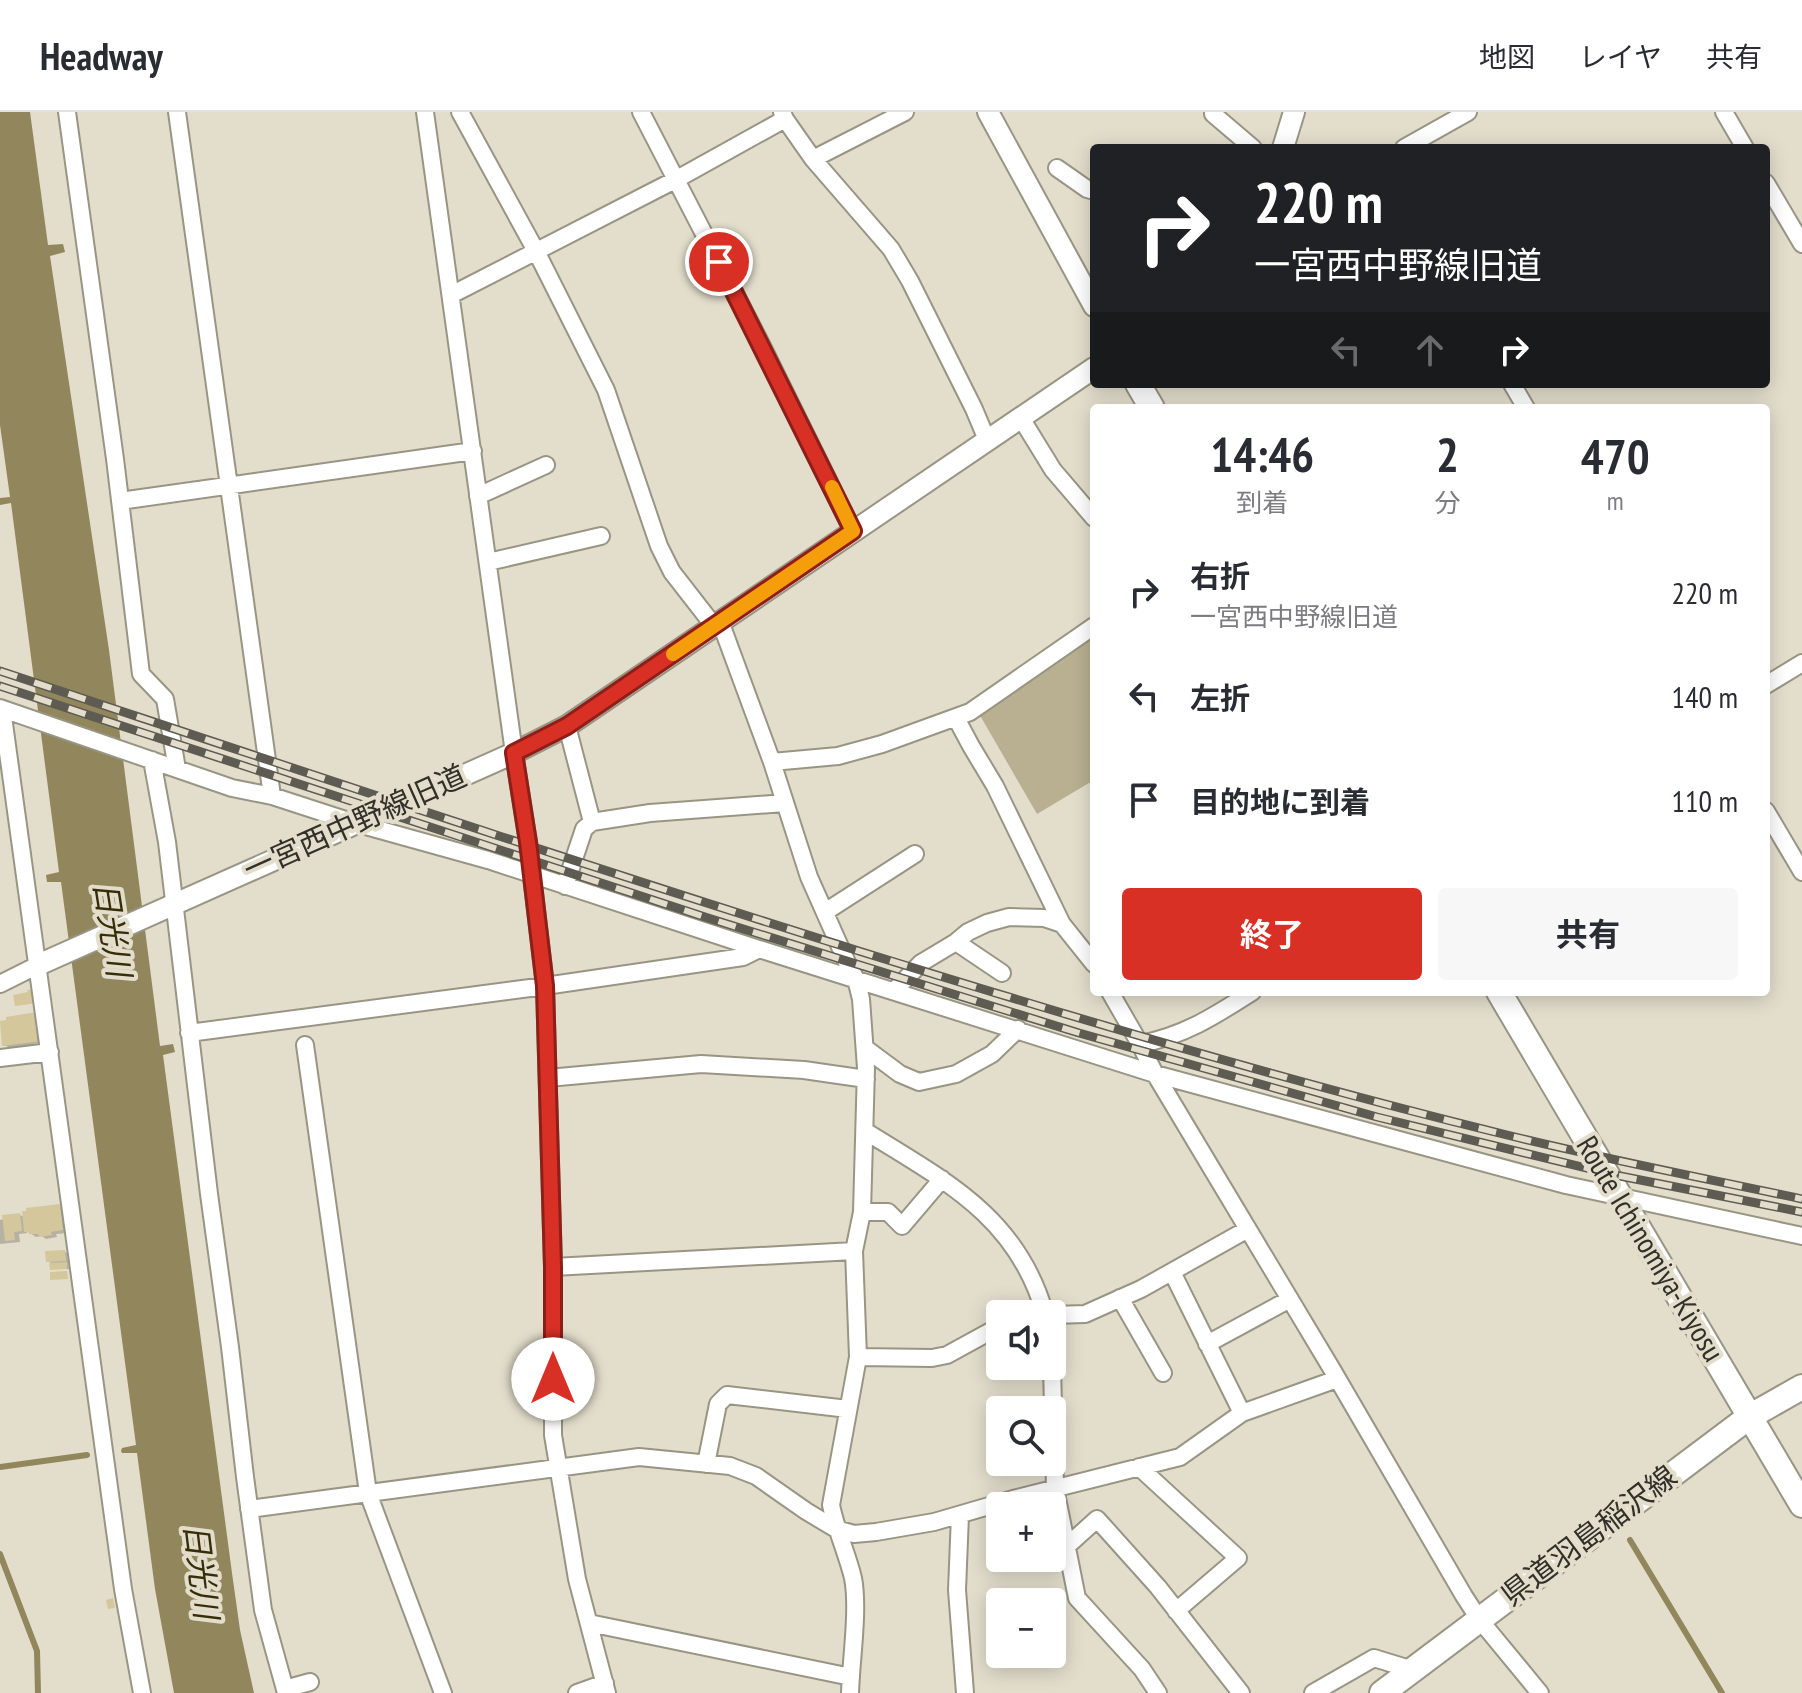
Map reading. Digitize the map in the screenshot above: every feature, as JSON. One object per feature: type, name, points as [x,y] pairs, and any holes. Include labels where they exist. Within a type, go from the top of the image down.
[{"type":"main road","name":"Route Ichinomiya-Kiyosu","points":[[1501,996],[1802,1505]]},
{"type":"main road","name":"県道羽島稲沢線","points":[[1382,1693],[1749,1417],[1802,1387]]},
{"type":"street","points":[[67,112],[141,674],[165,699],[177,769]]},
{"type":"street","points":[[177,112],[272,796]]},
{"type":"street","points":[[425,112],[545,986],[553,1267],[553,1435],[577,1579],[606,1688],[577,1693]]},
{"type":"street","points":[[460,112],[536,251],[606,390],[659,546],[672,572],[717,624],[772,762],[809,877],[856,979],[861,999],[866,1079],[862,1212],[854,1251],[858,1357],[831,1505],[853,1579],[855,1605],[850,1685],[589,1623]]},
{"type":"street","points":[[641,112],[853,531]]},
{"type":"street","points":[[813,159],[905,112]]},
{"type":"street","points":[[988,112],[1090,299]]},
{"type":"street","points":[[1213,112],[1248,144]]},
{"type":"street","points":[[1284,144],[1294,112]]},
{"type":"street","points":[[1411,144],[1468,112]]},
{"type":"street","points":[[1724,112],[1743,144]]},
{"type":"street","points":[[451,295],[677,179],[784,116],[813,159],[891,249],[917,295],[987,440]]},
{"type":"street","points":[[1057,168],[1090,190]]},
{"type":"street","points":[[1770,190],[1802,244]]},
{"type":"street","name":"一宮西中野線旧道","points":[[0,984],[514,753],[567,726],[1090,371]]},
{"type":"street","points":[[1021,418],[1053,470],[1090,513]]},
{"type":"street","points":[[120,501],[473,451]]},
{"type":"street","points":[[478,496],[546,465]]},
{"type":"street","points":[[488,562],[601,536]]},
{"type":"street","points":[[772,762],[838,756],[956,718],[970,712],[1090,629]]},
{"type":"street","points":[[1770,683],[1802,663]]},
{"type":"street","points":[[142,1693],[123,1589],[1,708],[232,788],[272,796],[488,860],[1155,1074],[1537,1177],[1802,1236]]},
{"type":"street","points":[[956,718],[995,786],[1062,924],[1090,959]]},
{"type":"street","points":[[567,726],[592,822]]},
{"type":"street","points":[[152,760],[167,842],[263,1610],[285,1691],[310,1682]]},
{"type":"street","points":[[565,886],[584,829],[592,822],[650,813],[785,803]]},
{"type":"street","points":[[1770,818],[1802,872]]},
{"type":"street","points":[[825,912],[915,854]]},
{"type":"street","points":[[894,991],[921,963],[968,932],[1009,917],[1044,918],[1062,924]]},
{"type":"street","points":[[956,942],[1002,973]]},
{"type":"street","points":[[189,1033],[743,957],[759,949]]},
{"type":"street","points":[[1112,996],[1155,1074],[1479,1619],[1540,1693]]},
{"type":"street","points":[[1140,1044],[1157,1041],[1203,1023],[1246,996]]},
{"type":"street","points":[[865,1048],[900,1074],[919,1082],[956,1074],[992,1054],[1018,1029]]},
{"type":"street","points":[[305,1045],[368,1493],[443,1693]]},
{"type":"street","points":[[0,1058],[50,1052]]},
{"type":"street","points":[[548,1078],[701,1064],[804,1070],[866,1079]]},
{"type":"street","points":[[865,1131],[954,1187],[988,1215],[1016,1247],[1040,1300]]},
{"type":"street","points":[[862,1212],[888,1212],[902,1226],[942,1179]]},
{"type":"street","points":[[1066,1315],[1085,1314],[1141,1289],[1248,1229]]},
{"type":"street","points":[[553,1267],[854,1251]]},
{"type":"street","points":[[1172,1272],[1242,1413]]},
{"type":"street","points":[[1120,1298],[1163,1373]]},
{"type":"street","points":[[1207,1344],[1290,1299]]},
{"type":"street","points":[[858,1357],[932,1358],[947,1355],[986,1334]]},
{"type":"street","points":[[249,1509],[639,1457],[730,1466],[756,1476],[836,1529],[854,1534],[876,1532],[934,1522],[1180,1457],[1242,1413],[1337,1379]]},
{"type":"street","points":[[1052,1380],[1055,1488],[1077,1598],[1142,1669],[1158,1693]]},
{"type":"street","points":[[706,1464],[718,1404],[727,1395],[848,1409]]},
{"type":"street","points":[[1139,1467],[1238,1558],[1176,1611]]},
{"type":"street","points":[[960,1515],[957,1590],[965,1693]]},
{"type":"street","points":[[1067,1546],[1097,1519],[1241,1693]]},
{"type":"street","points":[[1313,1693],[1374,1658],[1413,1670]]},
{"type":"shaded area","points":[[1090,635],[1090,782],[1037,814],[978,712]]},
{"type":"water","name":"日光川","points":[[0,112],[30,112],[48,245],[63,244],[65,252],[50,256],[109,650],[160,1046],[173,1044],[175,1052],[163,1055],[240,1630],[254,1693],[174,1693],[155,1589],[137,1453],[121,1451],[122,1448],[136,1445],[61,882],[47,882],[46,875],[59,872],[11,503],[0,505],[0,498],[10,497],[0,425]]},
{"type":"building","points":[[36,989],[38,1003],[15,1006],[13,995]]},
{"type":"building","points":[[37,1012],[41,1041],[2,1046],[0,1021],[6,1020],[6,1017]]},
{"type":"building","points":[[60,1204],[63,1230],[39,1237],[38,1234],[24,1232],[22,1211]]},
{"type":"building","points":[[20,1213],[22,1231],[14,1232],[15,1240],[5,1241],[2,1215]]},
{"type":"building","points":[[65,1250],[66,1261],[46,1262],[45,1251]]},
{"type":"building","points":[[67,1262],[67,1269],[50,1270],[49,1263]]},
{"type":"building","points":[[67,1271],[68,1279],[50,1280],[50,1272]]},
{"type":"building","points":[[113,1598],[115,1608],[108,1609],[106,1600]]},
{"type":"waterway","points":[[0,1467],[87,1455]]},
{"type":"waterway","points":[[1630,1540],[1722,1693]]},
{"type":"waterway","points":[[0,1554],[37,1651],[38,1693]]},
{"type":"railway","points":[[0,671],[646,883],[1102,1025],[1507,1135],[1802,1199]]},
{"type":"railway","points":[[0,686],[708,918],[1079,1033],[1377,1117],[1615,1175],[1802,1212]]},
{"type":"slow traffic","points":[[673,654],[853,531],[832,487]]},
{"type":"route","points":[[553,1379],[545,986],[514,753],[567,726],[853,531],[719,262]]}]
